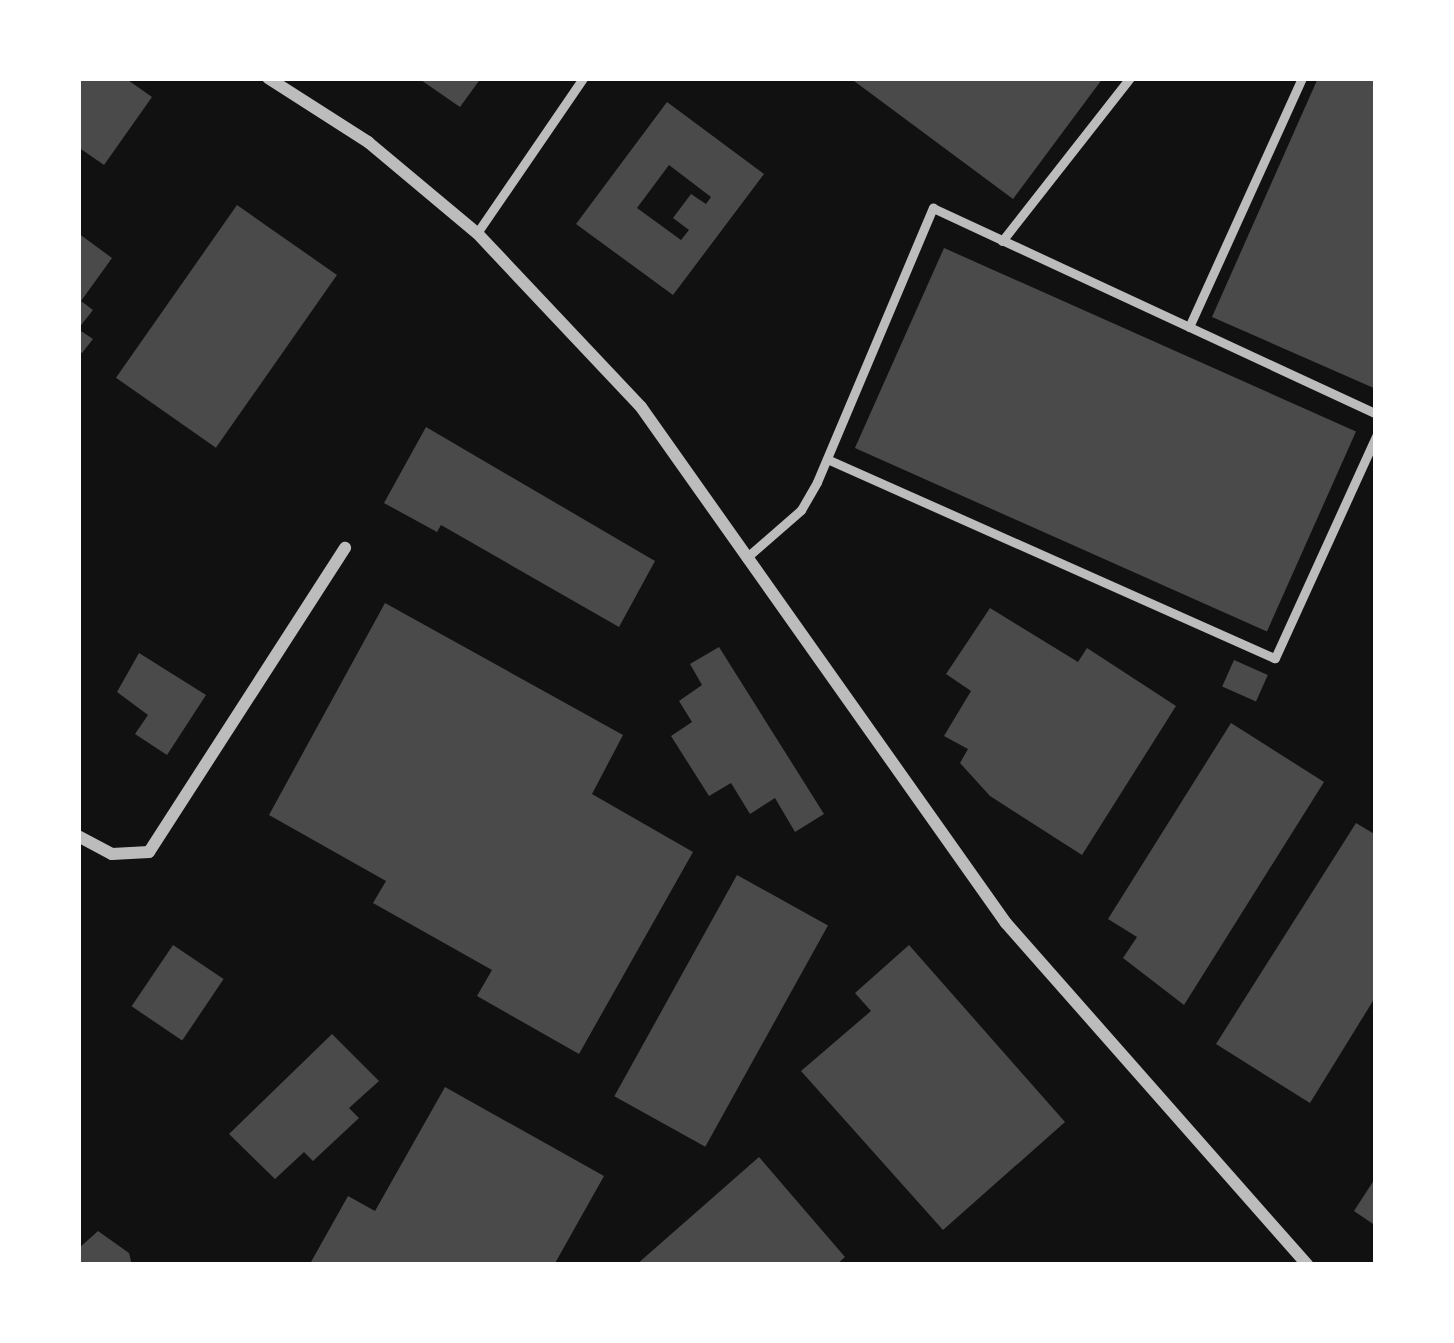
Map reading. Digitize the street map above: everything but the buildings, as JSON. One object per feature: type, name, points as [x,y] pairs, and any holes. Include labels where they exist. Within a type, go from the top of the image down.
[{"type":"street","points":[[268,78],[368,142],[477,233],[641,407],[1006,923],[1308,1265]]},
{"type":"street","points":[[78,836],[112,854],[148,852],[345,548]]},
{"type":"lane","points":[[477,233],[583,78]]},
{"type":"lane","points":[[1002,241],[1130,78]]},
{"type":"lane","points":[[1189,327],[1302,78]]},
{"type":"lane","points":[[746,558],[801,510],[827,460],[932,208],[1376,414]]},
{"type":"lane","points":[[827,460],[1275,658],[1376,436]]}]
